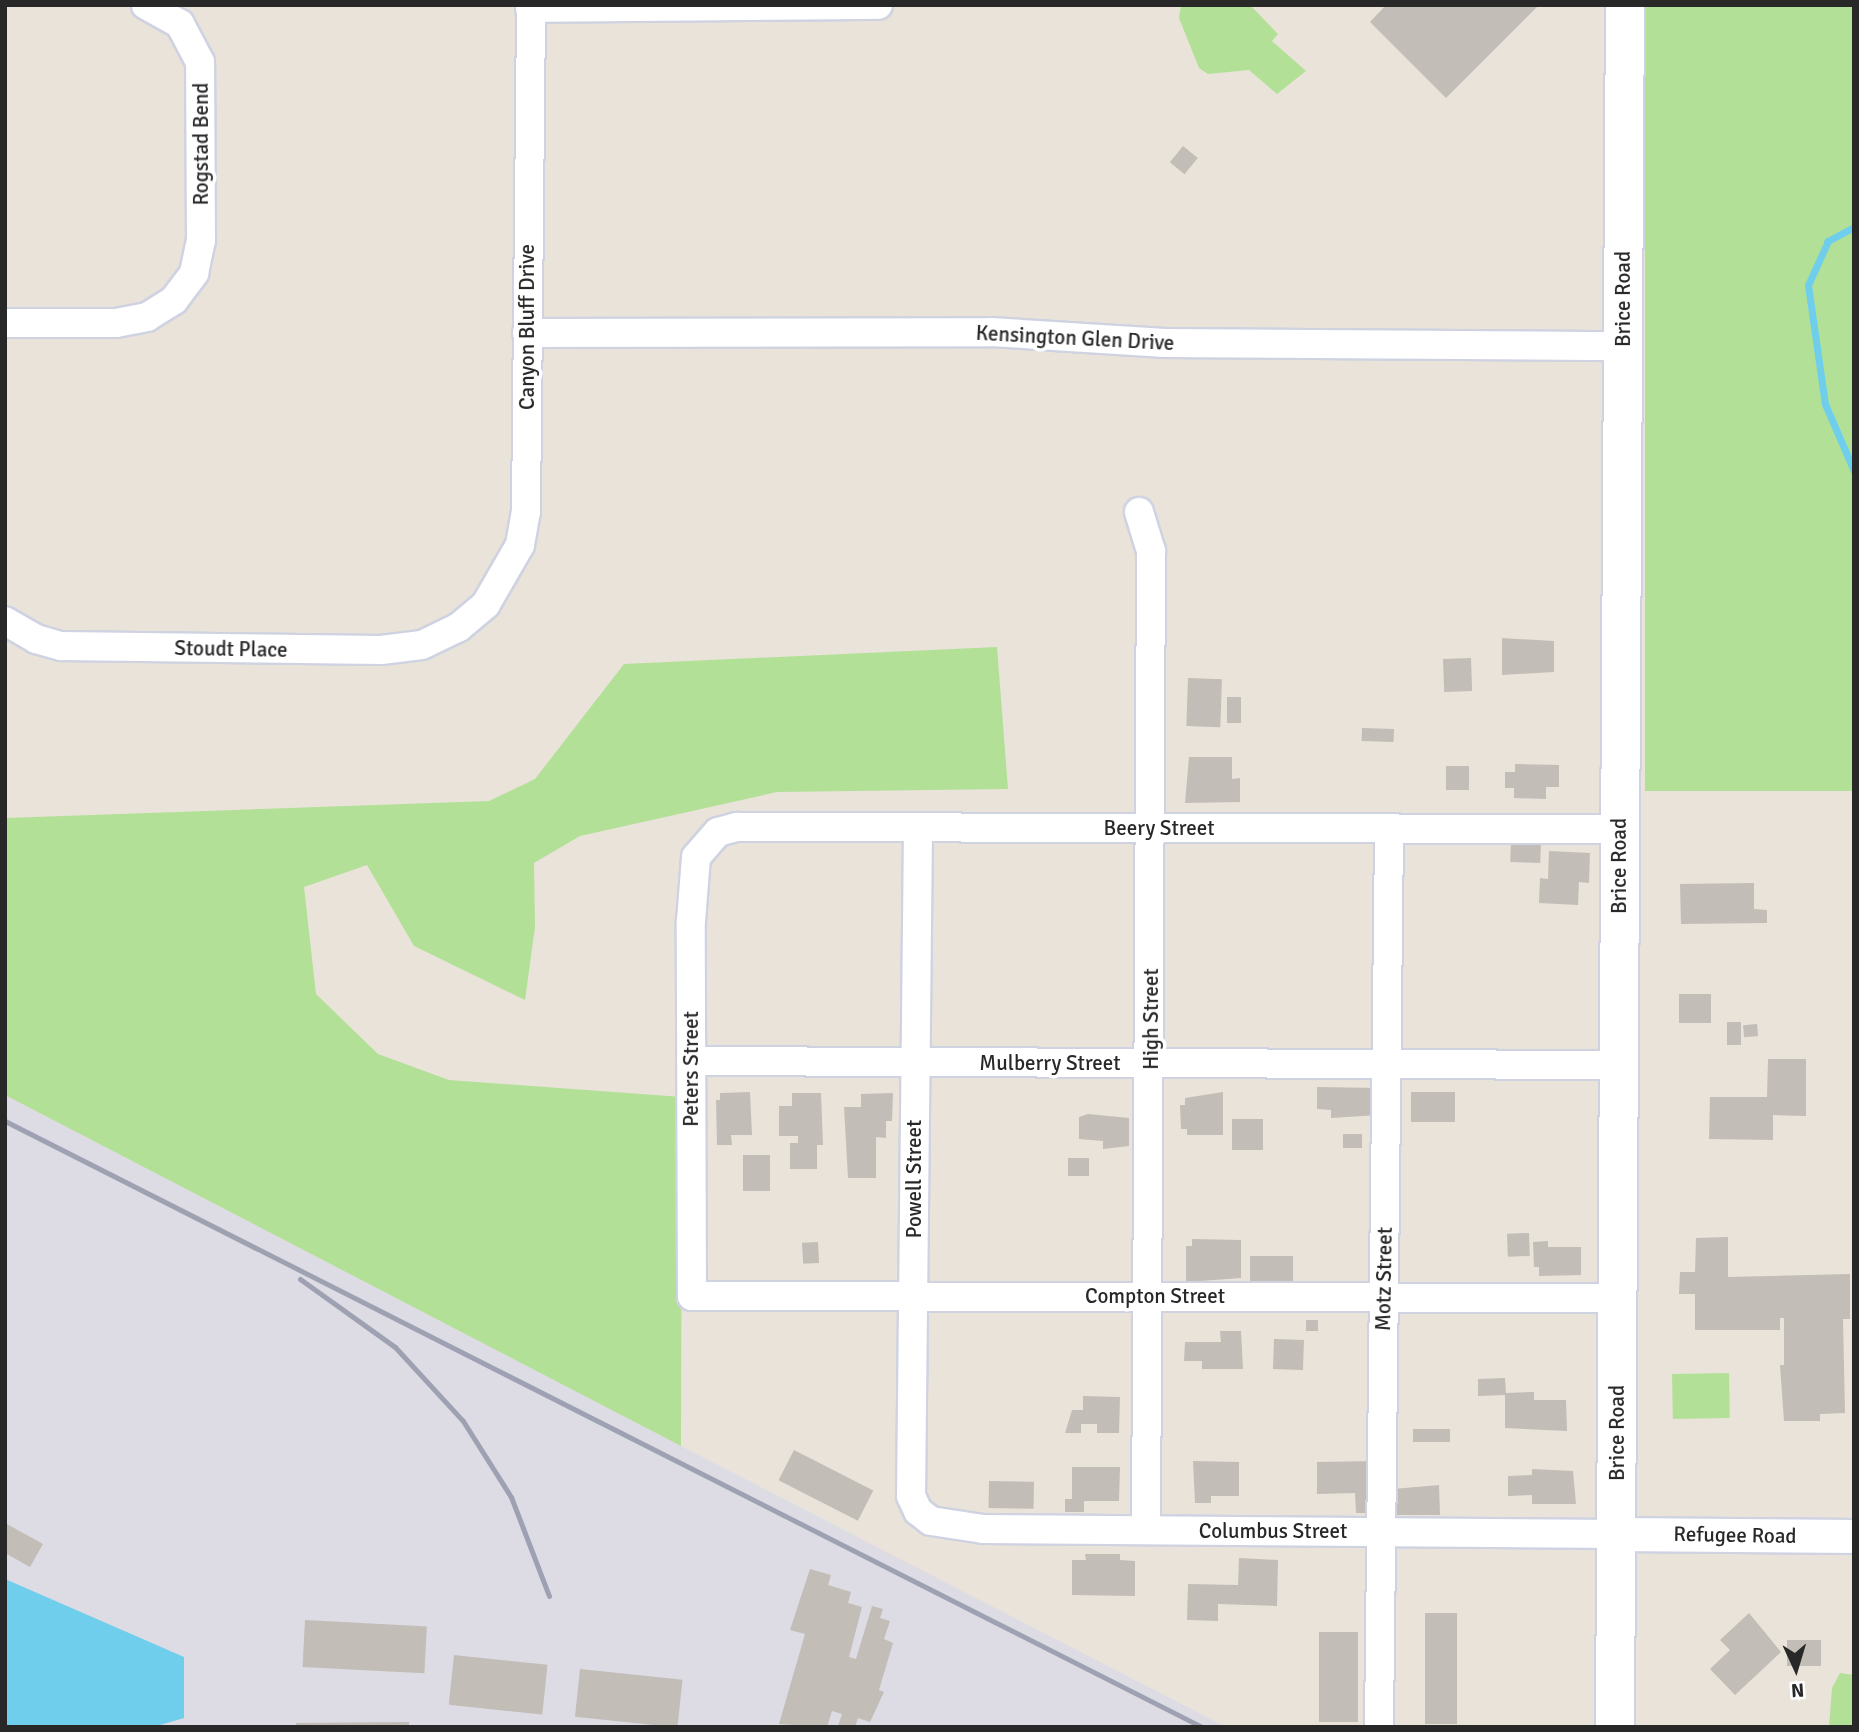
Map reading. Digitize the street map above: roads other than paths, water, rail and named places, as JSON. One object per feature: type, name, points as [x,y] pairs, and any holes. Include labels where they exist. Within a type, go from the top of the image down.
[{"type":"main road","name":"Brice Road","points":[[1615,1727],[1625,5]]},
{"type":"street","name":"Rogstad Bend","points":[[5,323],[132,321],[174,300],[194,273],[201,240],[203,84],[200,62],[180,24],[146,5]]},
{"type":"street","points":[[530,6],[865,7]]},
{"type":"street","name":"Canyon Bluff Drive","points":[[459,627],[486,604],[520,545],[526,512],[530,6]]},
{"type":"street","name":"Kensington Glen Drive","points":[[527,333],[990,332],[1165,343],[1623,346]]},
{"type":"street","name":"High Street","points":[[1139,512],[1151,551],[1152,1064],[1146,1527]]},
{"type":"street","name":"Stoudt Place","points":[[5,621],[36,639],[85,647],[381,650],[422,645],[459,627]]},
{"type":"street","name":"Beery Street","points":[[704,844],[718,832],[737,827],[1152,827],[1389,831],[1619,829]]},
{"type":"street","name":"Powell Street","points":[[918,829],[911,1496],[918,1511],[931,1521]]},
{"type":"street","name":"Motz Street","points":[[1379,1727],[1389,831]]},
{"type":"street","name":"Peters Street","points":[[692,1296],[693,874],[704,844]]},
{"type":"street","name":"Mulberry Street","points":[[691,1061],[1618,1065]]},
{"type":"street","name":"Compton Street","points":[[692,1296],[913,1294],[1617,1298]]},
{"type":"street","name":"Columbus Street","points":[[931,1521],[983,1529],[1146,1527],[1216,1533],[1380,1531],[1616,1534]]},
{"type":"street","name":"Refugee Road","points":[[1616,1534],[1854,1536]]},
{"type":"water","points":[[5,1579],[184,1657],[184,1718],[153,1727],[5,1727]]},
{"type":"waterway","points":[[1854,227],[1828,241],[1808,285],[1825,404],[1854,471]]},
{"type":"railway","points":[[5,1121],[1202,1727]]},
{"type":"railway","points":[[300,1279],[395,1347],[463,1421],[511,1497],[549,1596]]}]
